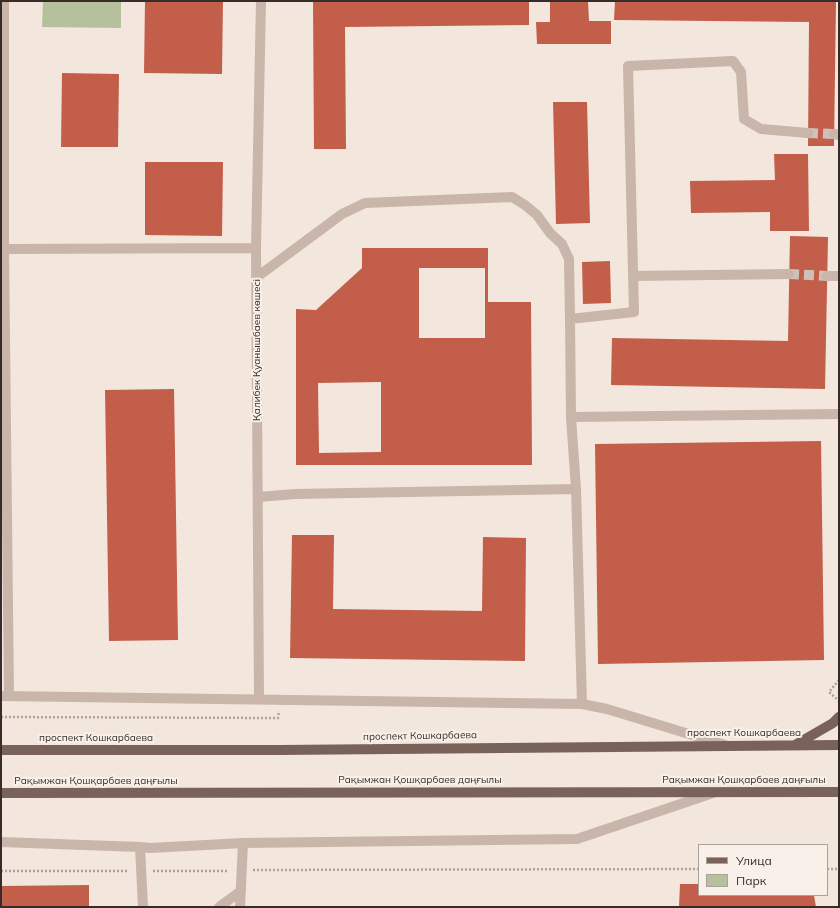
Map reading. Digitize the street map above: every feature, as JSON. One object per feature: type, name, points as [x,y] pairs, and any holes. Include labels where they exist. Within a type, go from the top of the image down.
[{"type":"main road","points":[[795,745],[833,723],[839,717]]},
{"type":"main road","name":"проспект Кошкарбаева","points":[[1,750],[280,750],[839,745]]},
{"type":"main road","name":"Рақымжан Қошқарбаев даңғылы","points":[[1,793],[839,792]]},
{"type":"street","points":[[4,1],[5,696],[582,704],[607,709],[726,745]]},
{"type":"street","name":"Қалибек Қуанышбаев көшесі","points":[[259,699],[256,248],[261,1]]},
{"type":"street","points":[[570,319],[634,312],[628,66],[733,61],[741,72],[744,119],[761,129],[808,133]]},
{"type":"street","points":[[257,277],[342,214],[365,203],[512,197],[537,215],[550,233],[562,244],[569,259],[571,417],[576,489],[582,704]]},
{"type":"street","points":[[4,249],[256,248]]},
{"type":"street","points":[[633,276],[789,274]]},
{"type":"street","points":[[827,276],[839,276]]},
{"type":"street","points":[[571,417],[839,414]]},
{"type":"street","points":[[258,497],[295,494],[576,489]]},
{"type":"street","points":[[1,842],[150,848],[243,843],[577,839],[718,792]]},
{"type":"street","points":[[240,907],[243,843]]},
{"type":"street","points":[[140,847],[143,907]]},
{"type":"street","points":[[218,907],[241,891]]},
{"type":"path","points":[[839,680],[829,692],[839,700]]},
{"type":"path","points":[[1,717],[278,718],[280,699]]},
{"type":"path","points":[[828,869],[839,869]]},
{"type":"path","points":[[1,871],[698,870]]},
{"type":"green space","points":[[43,1],[121,1],[121,28],[42,27]]},
{"type":"building","points":[[145,1],[223,1],[222,74],[144,73]]},
{"type":"building","points":[[313,1],[529,1],[529,25],[345,27],[346,149],[314,149]]},
{"type":"building","points":[[550,1],[588,1],[589,21],[611,21],[611,44],[537,44],[536,22],[550,22]]},
{"type":"building","points":[[615,1],[836,1],[834,146],[808,146],[809,22],[614,20]]},
{"type":"building","points":[[62,73],[119,74],[118,147],[61,147]]},
{"type":"building","points":[[553,102],[587,102],[590,223],[556,224]]},
{"type":"building","points":[[774,154],[808,154],[809,231],[770,231],[770,212],[691,213],[690,181],[775,180]]},
{"type":"building","points":[[145,162],[223,162],[222,236],[145,235]]},
{"type":"building","points":[[790,236],[828,237],[825,389],[611,385],[612,338],[788,341]]},
{"type":"building","points":[[362,248],[488,248],[488,302],[531,302],[532,465],[296,465],[296,309],[316,310],[362,268]],"holes":[[[419,268],[485,268],[485,338],[419,338]],[[381,382],[381,452],[319,453],[318,383]]]},
{"type":"building","points":[[610,261],[611,303],[583,304],[582,262]]},
{"type":"building","points":[[174,389],[178,640],[109,641],[105,390]]},
{"type":"building","points":[[821,441],[824,660],[598,664],[595,444]]},
{"type":"building","points":[[292,535],[334,535],[333,609],[482,611],[483,537],[526,538],[525,661],[290,658]]},
{"type":"building","points":[[680,884],[698,884],[698,896],[814,896],[816,907],[679,907]]},
{"type":"building","points":[[89,885],[89,907],[1,907],[1,886]]},
{"type":"tunnel","points":[[808,133],[834,134]]},
{"type":"tunnel","points":[[789,274],[827,276]]}]
